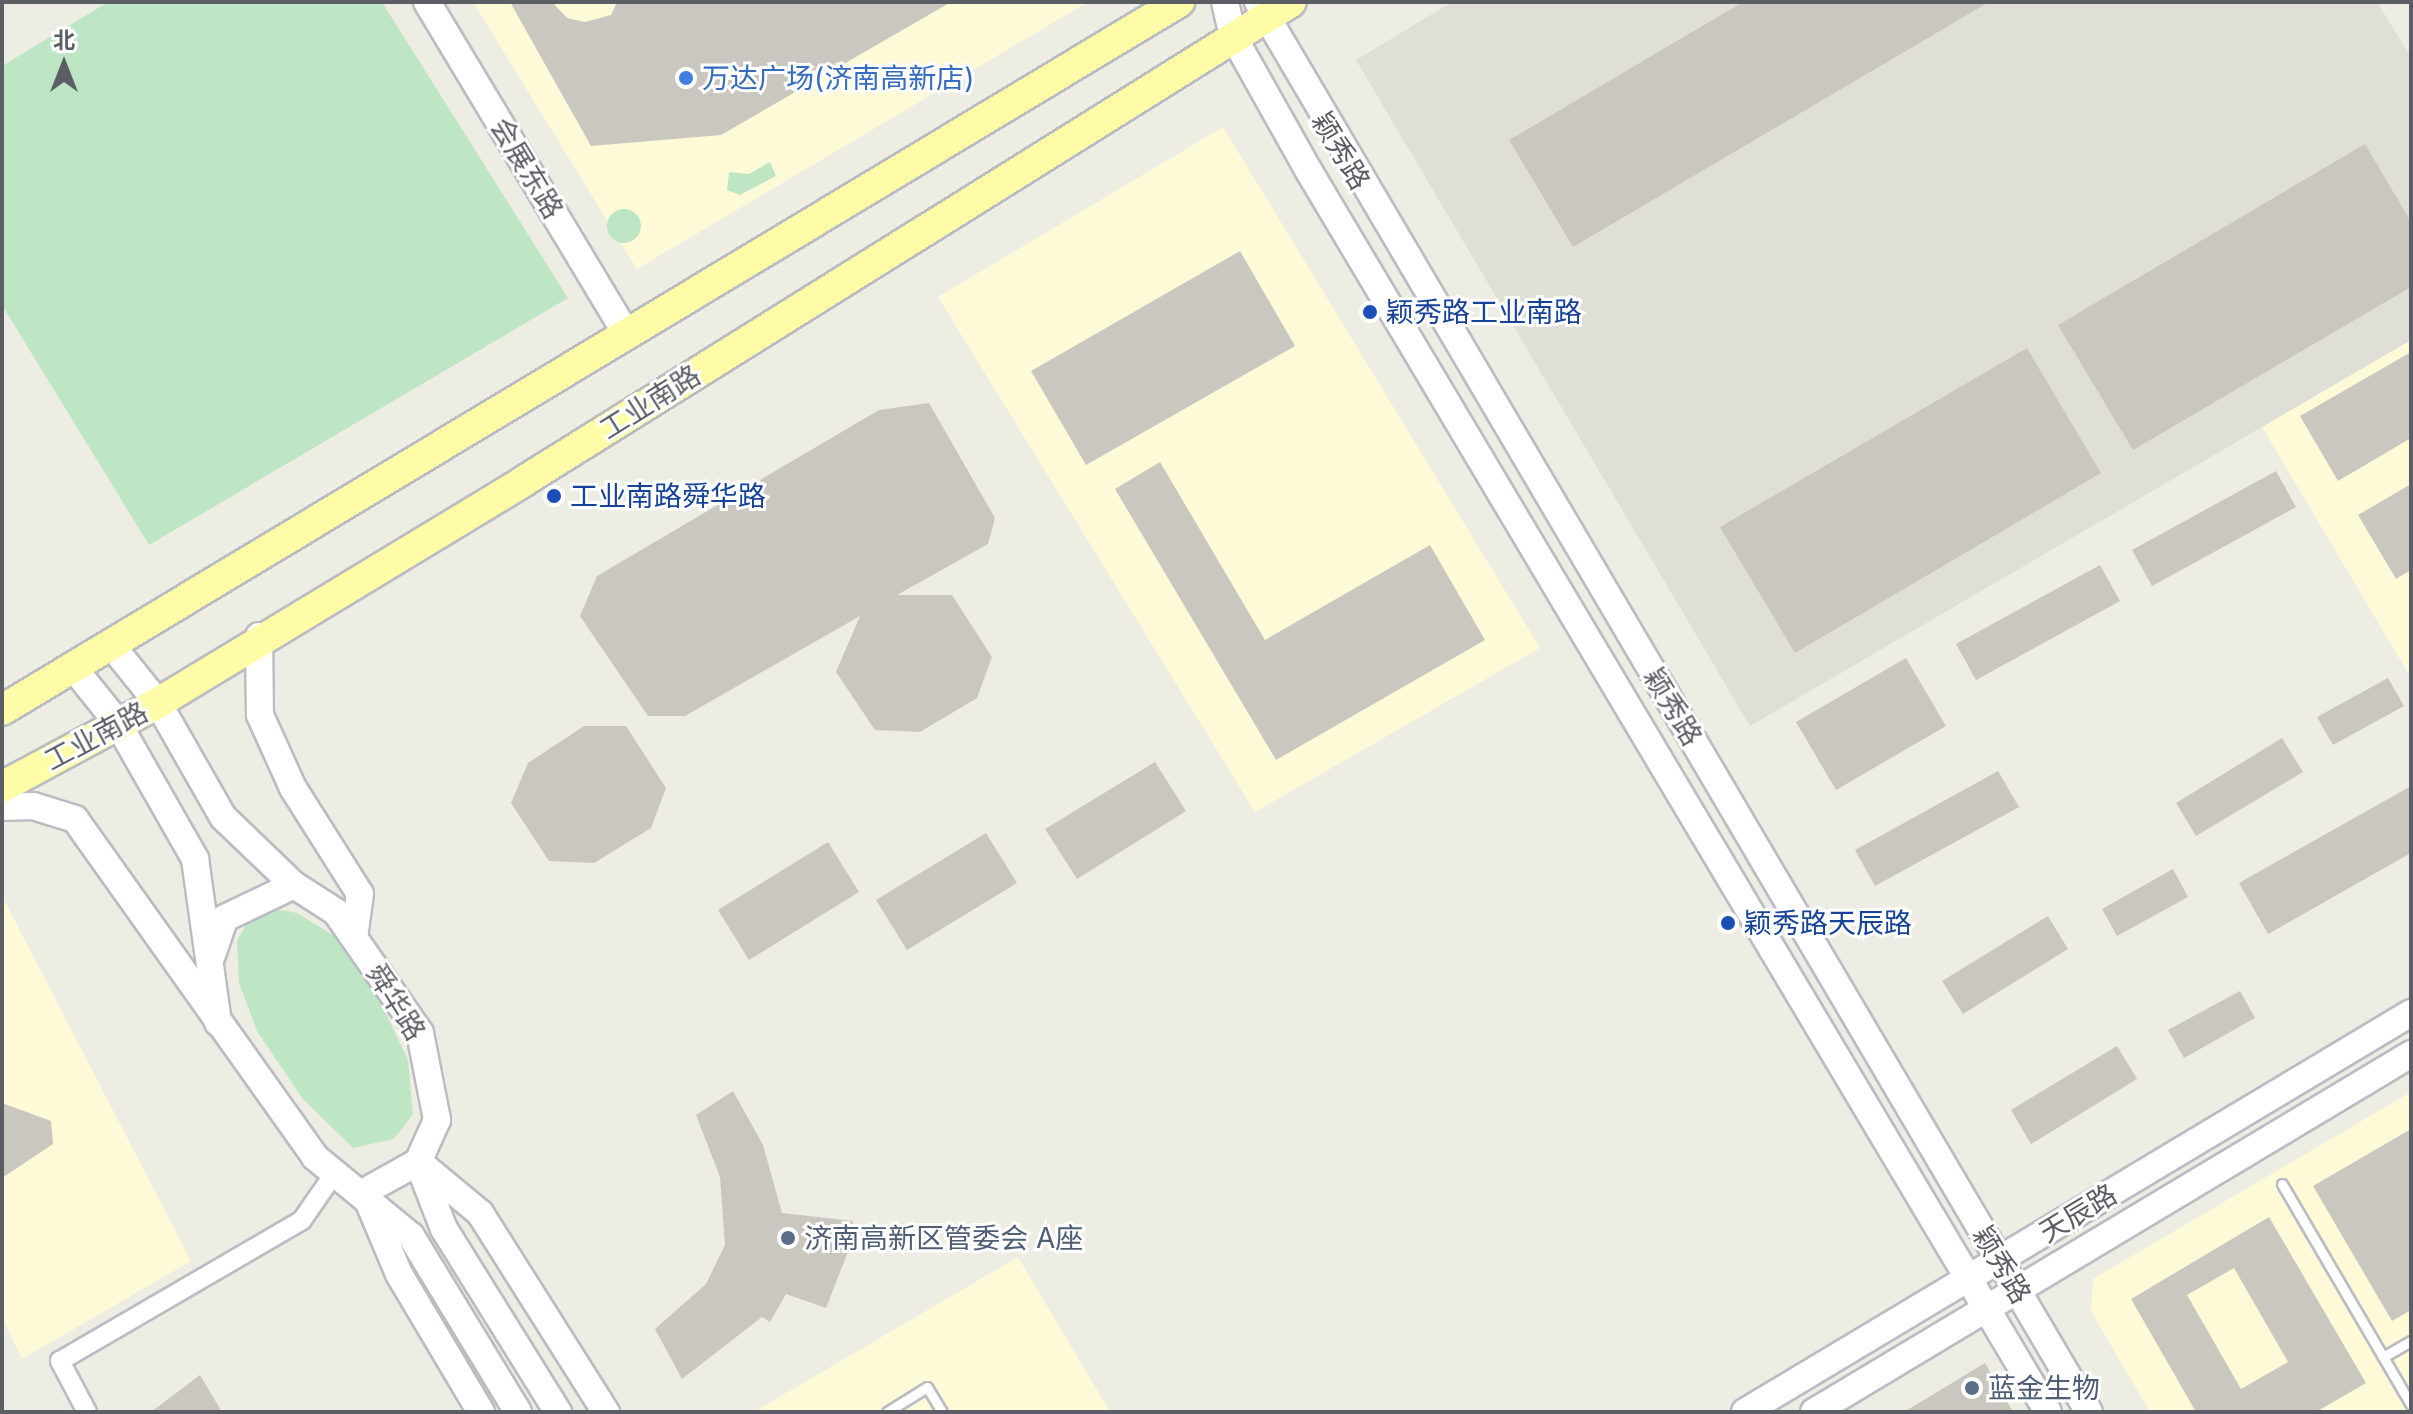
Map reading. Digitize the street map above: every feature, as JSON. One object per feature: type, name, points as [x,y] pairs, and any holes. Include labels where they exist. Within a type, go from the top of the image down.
[{"type":"main road","name":"会展东路","points":[[427,2],[627,335]]},
{"type":"main road","points":[[2,710],[1179,2]]},
{"type":"main road","name":"颖秀路","points":[[1225,2],[1233,36],[2048,1412]]},
{"type":"main road","name":"工业南路","points":[[2,787],[117,722],[158,703],[259,636],[524,481],[1233,36],[1260,10],[1291,2]]},
{"type":"main road","name":"颖秀路","points":[[1260,10],[2089,1412]]},
{"type":"main road","points":[[259,636],[260,715],[293,788],[360,894],[354,937]]},
{"type":"main road","name":"舜华路","points":[[112,646],[158,703],[223,817],[294,885],[336,912],[420,1033],[431,1070],[437,1120],[418,1162]]},
{"type":"main road","points":[[72,666],[117,722],[195,859],[219,1030]]},
{"type":"main road","points":[[2,807],[33,806],[75,819],[219,1030],[334,1174],[364,1192],[411,1236],[518,1412]]},
{"type":"main road","points":[[211,958],[225,918],[294,885]]},
{"type":"main road","name":"天辰路","points":[[1745,1412],[2411,1013]]},
{"type":"main road","name":"天辰路","points":[[1814,1412],[2411,1054]]},
{"type":"main road","points":[[364,1192],[418,1162]]},
{"type":"main road","points":[[418,1162],[444,1229],[558,1412]]},
{"type":"main road","points":[[418,1162],[480,1213],[606,1412]]},
{"type":"main road","points":[[364,1192],[399,1274],[481,1412]]},
{"type":"street","points":[[87,1412],[60,1361],[302,1220],[334,1174]]},
{"type":"lane","points":[[2282,1184],[2411,1405]]},
{"type":"lane","points":[[2383,1357],[2411,1341]]},
{"type":"lane","points":[[887,1412],[927,1387],[942,1412]]},
{"type":"shaded area","points":[[473,2],[1088,2],[637,269]]},
{"type":"shaded area","points":[[1452,2],[2377,2],[2411,57],[2411,340],[1750,726],[1356,60]]},
{"type":"shaded area","points":[[1223,127],[1540,648],[1255,812],[938,297]]},
{"type":"shaded area","points":[[2411,340],[2411,678],[2262,427]]},
{"type":"shaded area","points":[[2,896],[191,1261],[22,1359],[2,1317]]},
{"type":"shaded area","points":[[2411,1092],[2411,1412],[2150,1412],[2091,1311],[2093,1279]]},
{"type":"shaded area","points":[[1018,1257],[1110,1412],[754,1412]]},
{"type":"green space","points":[[108,2],[382,2],[568,298],[149,545],[2,305],[2,66]]},
{"type":"green space","points":[[770,162],[776,176],[740,195],[727,190],[729,172],[749,174]]},
{"type":"green space","points":[[624,209],[636,214],[641,226],[636,238],[624,243],[612,238],[607,226],[612,214]]},
{"type":"green space","points":[[275,909],[297,913],[336,937],[380,1001],[408,1060],[413,1114],[394,1139],[353,1148],[302,1098],[257,1031],[239,983],[237,941],[250,917]]},
{"type":"building","name":"万达广场(济南高新店)","points":[[510,2],[552,2],[567,18],[585,22],[611,15],[617,2],[951,2],[721,135],[591,146]]},
{"type":"building","points":[[1743,2],[1989,2],[1573,247],[1509,140]]},
{"type":"building","points":[[2365,144],[2411,222],[2411,287],[2133,450],[2058,325]]},
{"type":"building","points":[[1240,251],[1295,346],[1086,465],[1031,371]]},
{"type":"building","points":[[2027,348],[2101,473],[1795,653],[1720,527]]},
{"type":"building","points":[[2411,352],[2411,438],[2338,481],[2300,416]]},
{"type":"building","points":[[929,403],[995,518],[988,544],[897,595],[952,595],[992,657],[977,698],[920,732],[875,730],[836,672],[860,616],[685,716],[648,716],[580,616],[597,576],[879,410]]},
{"type":"building","points":[[1160,462],[1265,640],[1430,545],[1485,640],[1276,760],[1115,489]]},
{"type":"building","points":[[2276,471],[2296,507],[2152,586],[2132,550]]},
{"type":"building","points":[[2411,484],[2411,570],[2396,579],[2358,515]]},
{"type":"building","points":[[2100,565],[2120,601],[1976,680],[1956,644]]},
{"type":"building","points":[[1906,658],[1946,726],[1836,790],[1796,722]]},
{"type":"building","points":[[2388,678],[2404,706],[2333,745],[2317,717]]},
{"type":"building","points":[[584,726],[626,726],[666,788],[651,828],[594,863],[549,861],[511,803],[528,763]]},
{"type":"building","points":[[2282,738],[2303,772],[2196,836],[2176,803]]},
{"type":"building","points":[[1155,762],[1186,811],[1077,879],[1045,829]]},
{"type":"building","points":[[1998,771],[2019,807],[1875,886],[1855,850]]},
{"type":"building","points":[[2411,786],[2411,853],[2268,934],[2239,883]]},
{"type":"building","points":[[986,833],[1017,883],[907,950],[876,900]]},
{"type":"building","points":[[828,842],[859,892],[749,960],[718,910]]},
{"type":"building","points":[[2173,869],[2188,897],[2117,936],[2102,909]]},
{"type":"building","points":[[2048,916],[2068,949],[1963,1014],[1942,981]]},
{"type":"building","points":[[2240,991],[2255,1018],[2184,1058],[2168,1030]]},
{"type":"building","points":[[2117,1046],[2137,1079],[2031,1144],[2011,1110]]},
{"type":"building","name":"济南高新区管委会 A座","points":[[733,1091],[763,1145],[782,1213],[853,1221],[851,1244],[826,1308],[786,1294],[770,1322],[762,1317],[682,1379],[655,1329],[706,1284],[725,1245],[720,1177],[696,1115]]},
{"type":"building","points":[[2,1103],[51,1121],[53,1144],[2,1178]]},
{"type":"building","points":[[2411,1129],[2411,1310],[2392,1321],[2313,1186]]},
{"type":"building","points":[[2269,1217],[2366,1383],[2316,1412],[2196,1412],[2131,1299]],"holes":[[[2234,1268],[2288,1362],[2241,1389],[2187,1295]]]},
{"type":"building","name":"蓝金生物","points":[[1985,1363],[2013,1412],[1904,1412]]},
{"type":"building","points":[[200,1375],[222,1412],[151,1412]]},
{"type":"place","name":"万达广场(济南高新店)","points":[[686,78]]},
{"type":"place","name":"颖秀路工业南路","points":[[1370,312]]},
{"type":"place","name":"工业南路舜华路","points":[[554,496]]},
{"type":"place","name":"颖秀路天辰路","points":[[1728,923]]},
{"type":"place","name":"济南高新区管委会 A座","points":[[788,1238]]},
{"type":"place","name":"蓝金生物","points":[[1972,1388]]}]
